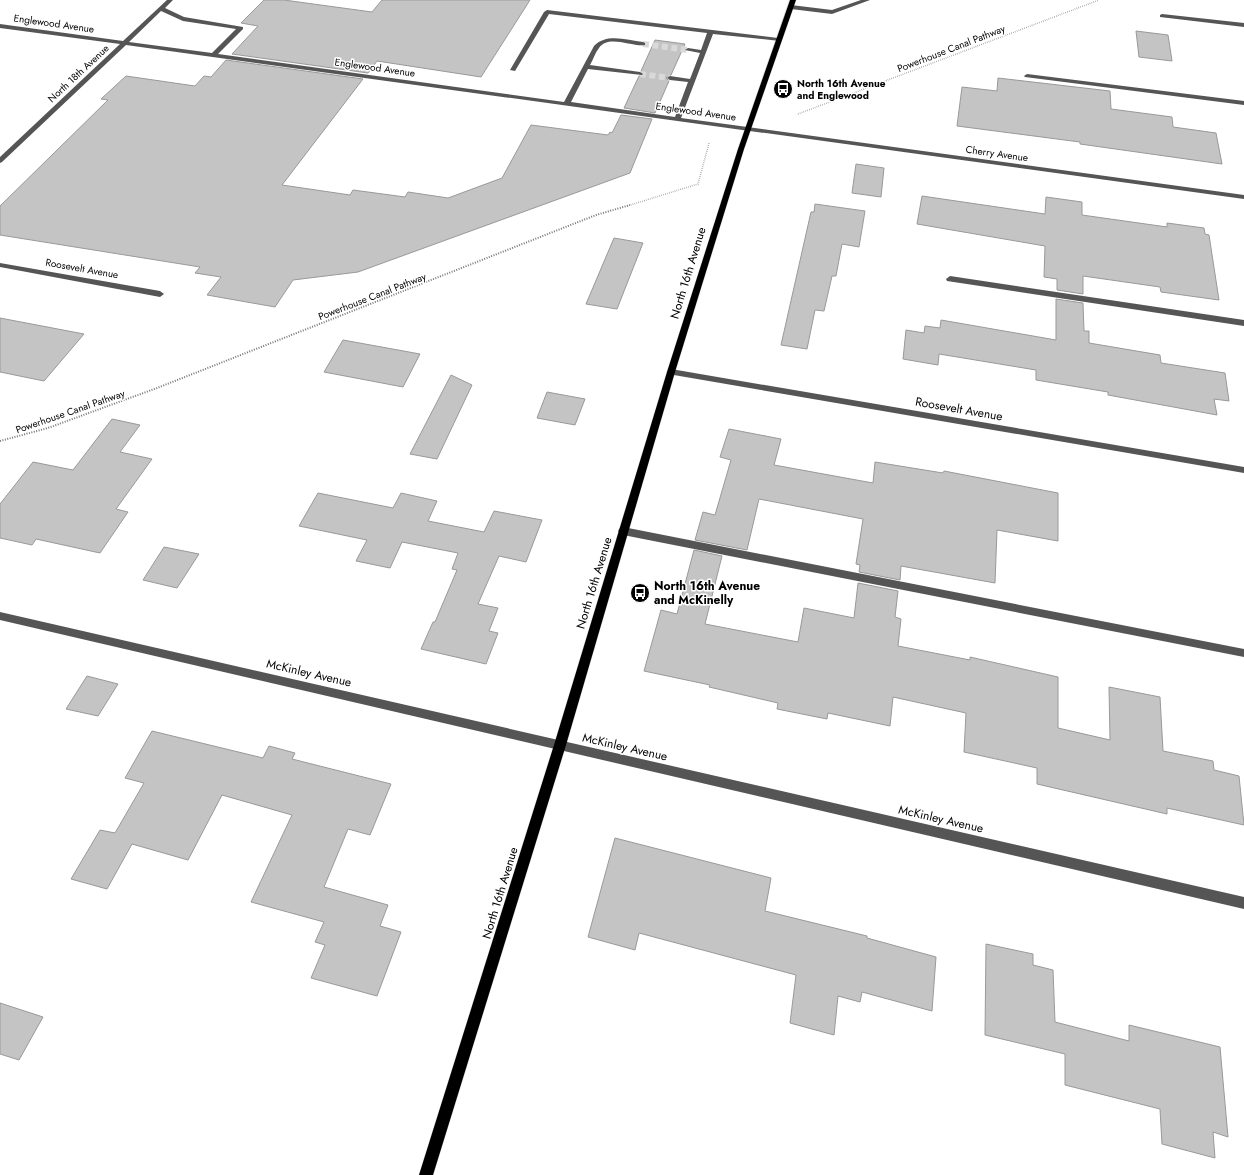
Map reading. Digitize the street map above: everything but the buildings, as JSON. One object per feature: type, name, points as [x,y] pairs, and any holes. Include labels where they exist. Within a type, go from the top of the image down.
[{"type":"main road","name":"North 16th Avenue","points":[[426,1175],[560,745],[671,372],[748,129],[793,0]]},
{"type":"street","name":"North 18th Avenue","points":[[0,161],[170,0]]},
{"type":"street","points":[[791,7],[832,12],[867,0]]},
{"type":"street","points":[[161,9],[183,20],[241,28],[214,55]]},
{"type":"street","points":[[513,70],[547,12],[778,40]]},
{"type":"street","points":[[1162,16],[1244,25]]},
{"type":"street","name":"Englewood Avenue","points":[[0,26],[748,129]]},
{"type":"street","points":[[677,119],[711,32]]},
{"type":"street","points":[[567,104],[597,46],[603,41],[643,44]]},
{"type":"street","points":[[688,50],[703,52]]},
{"type":"street","points":[[587,67],[640,74]]},
{"type":"street","points":[[1027,76],[1244,103]]},
{"type":"street","points":[[670,78],[692,80]]},
{"type":"street","name":"Cherry Avenue","points":[[748,129],[1244,197]]},
{"type":"street","name":"Roosevelt Avenue","points":[[0,265],[160,294]]},
{"type":"street","points":[[950,279],[1244,323]]},
{"type":"street","name":"Roosevelt Avenue","points":[[671,372],[1244,470]]},
{"type":"street","points":[[623,531],[1244,653]]},
{"type":"street","name":"McKinley Avenue","points":[[0,616],[1244,903]]},
{"type":"path","name":"Powerhouse Canal Pathway","points":[[796,115],[1098,0]]},
{"type":"path","name":"Powerhouse Canal Pathway","points":[[0,441],[48,428],[157,388],[596,215],[698,184],[709,142],[704,138]]},
{"type":"tunnel","points":[[643,44],[688,50]]},
{"type":"tunnel","points":[[640,74],[670,78]]},
{"type":"place","name":"North 16th Avenue and Englewood","points":[[783,89]]},
{"type":"place","name":"North 16th Avenue and McKinelly","points":[[640,593]]}]
